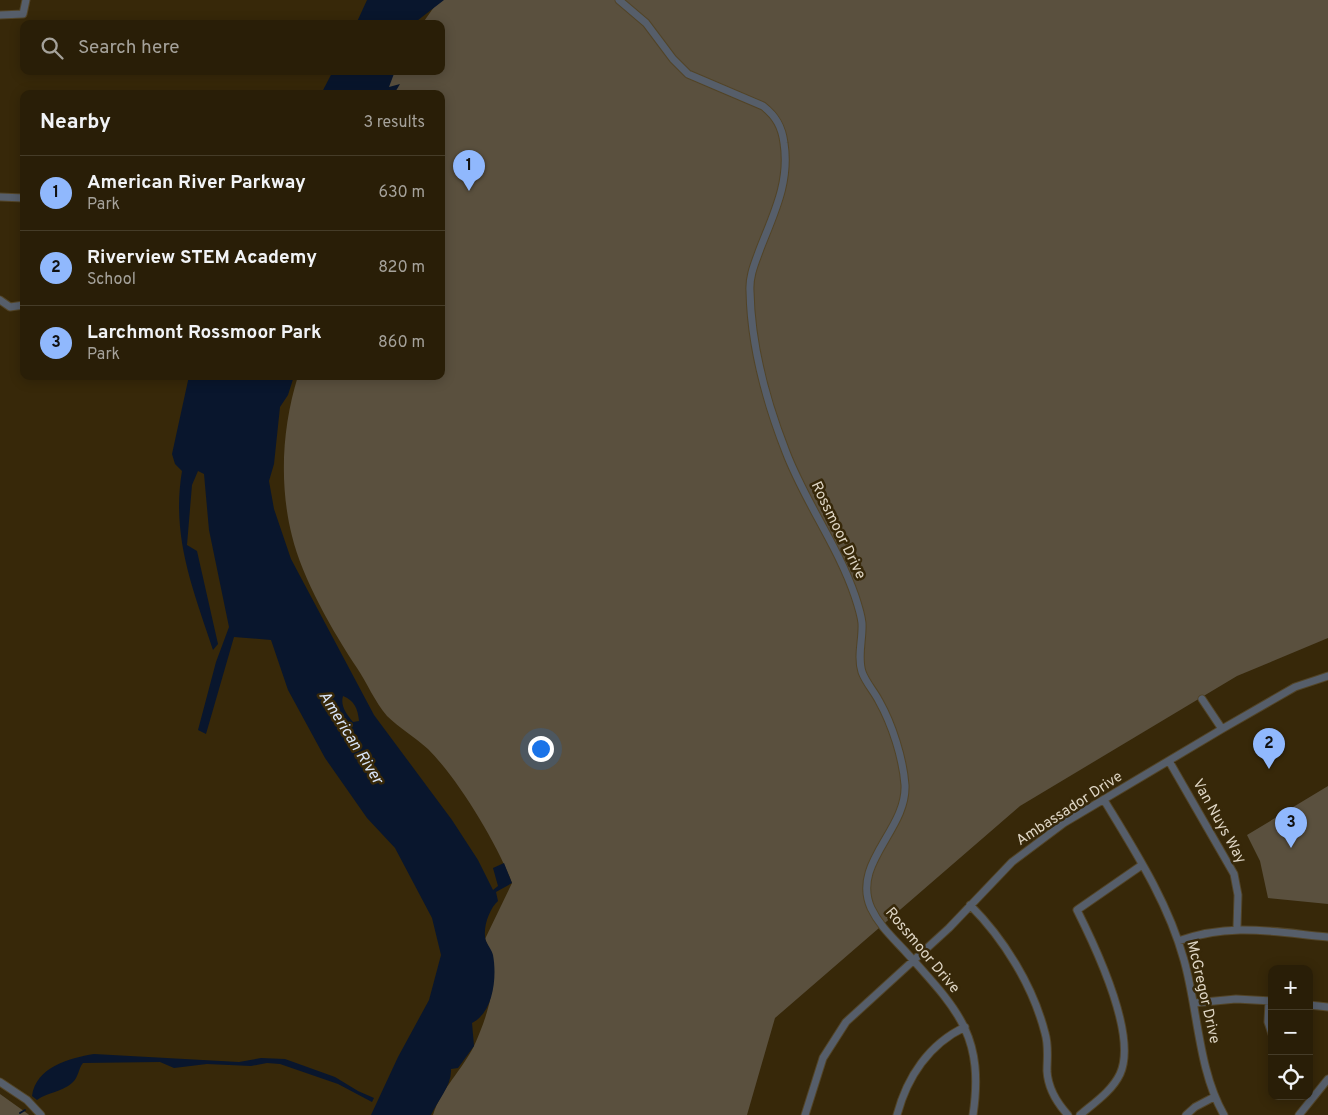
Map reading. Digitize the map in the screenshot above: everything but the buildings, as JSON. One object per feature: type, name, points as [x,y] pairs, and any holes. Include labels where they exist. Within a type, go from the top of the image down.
[{"type":"street","points":[[0,15],[23,14],[26,0]]},
{"type":"street","name":"Rossmoor Drive","points":[[619,0],[646,23],[673,59],[688,74],[763,106],[773,114],[782,132],[786,155],[784,187],[750,279],[755,346],[762,377],[786,453],[855,596],[862,623],[861,668],[889,723],[902,768],[905,791],[903,807],[872,864],[866,884],[870,906],[876,917],[951,1003],[965,1027],[971,1041],[977,1067],[977,1092],[973,1115]]},
{"type":"street","points":[[0,198],[20,198]]},
{"type":"street","points":[[0,300],[10,307],[20,306]]},
{"type":"street","name":"Ambassador Drive","points":[[805,1115],[823,1058],[838,1031],[853,1013],[913,960],[998,875],[1036,842],[1295,687],[1328,676]]},
{"type":"street","points":[[1202,699],[1222,729]]},
{"type":"street","name":"Van Nuys Way","points":[[1169,761],[1234,874],[1238,895],[1237,928]]},
{"type":"street","name":"McGregor Drive","points":[[1104,800],[1164,906],[1178,941],[1194,1003],[1214,1097],[1224,1115]]},
{"type":"street","points":[[1080,1115],[1116,1083],[1122,1070],[1125,1051],[1120,1023],[1108,980],[1077,910],[1142,865]]},
{"type":"street","points":[[970,905],[984,919],[1010,956],[1030,992],[1046,1036],[1047,1071],[1051,1086],[1059,1104],[1068,1115]]},
{"type":"street","points":[[1178,941],[1216,931],[1237,928],[1328,937]]},
{"type":"street","points":[[1194,1003],[1236,999],[1268,1001]]},
{"type":"street","points":[[1313,1005],[1328,1007]]},
{"type":"street","points":[[897,1115],[920,1062],[937,1044],[965,1027]]},
{"type":"street","points":[[1299,1115],[1328,1079]]},
{"type":"street","points":[[0,1082],[26,1100],[41,1115]]},
{"type":"street","points":[[1186,1115],[1195,1107],[1214,1097]]},
{"type":"shaded area","points":[[439,0],[1328,0],[1328,638],[1237,676],[1020,806],[775,1018],[747,1115],[433,1115],[446,1088],[474,1046],[489,1006],[492,992],[493,965],[485,939],[512,883],[487,831],[452,777],[428,749],[387,716],[338,638],[311,587],[297,552],[288,517],[284,476],[288,415],[297,380],[445,380],[445,90],[383,90],[388,75],[445,75],[445,20],[425,20]]},
{"type":"shaded area","points":[[1328,786],[1328,904],[1268,898],[1260,861],[1247,835]]},
{"type":"shaded area","points":[[0,1094],[28,1114],[29,1115],[0,1115]]},
{"type":"water","points":[[367,0],[444,0],[418,20],[358,20]]},
{"type":"water","points":[[331,75],[394,75],[389,87],[400,84],[396,90],[323,90]]},
{"type":"water","name":"American River","points":[[188,380],[293,380],[288,395],[280,407],[274,464],[269,481],[274,509],[291,559],[374,715],[452,820],[478,860],[493,890],[498,886],[493,868],[504,863],[512,883],[496,892],[498,901],[487,920],[485,936],[492,953],[494,983],[485,1011],[472,1023],[474,1046],[458,1068],[451,1069],[447,1087],[431,1115],[371,1115],[398,1057],[429,1000],[441,955],[432,918],[395,848],[367,818],[325,758],[288,690],[271,640],[234,637],[206,734],[198,730],[216,662],[229,627],[209,530],[204,474],[198,471],[192,485],[187,545],[197,551],[218,644],[213,650],[186,562],[179,518],[182,471],[175,464],[172,454]],"holes":[[[343,696],[355,706],[359,721],[353,722],[342,703]]]},
{"type":"water","points":[[94,1054],[239,1062],[261,1058],[285,1059],[335,1077],[374,1098],[372,1102],[338,1084],[280,1064],[267,1063],[251,1066],[207,1064],[174,1068],[160,1062],[83,1063],[76,1078],[68,1086],[37,1100],[32,1096],[35,1086],[47,1071],[64,1061]]},
{"type":"waterway","points":[[20,1113],[25,1110]]},
{"type":"place","name":"American River Parkway","points":[[469,191]]},
{"type":"place","name":"Riverview STEM Academy","points":[[1269,769]]},
{"type":"place","name":"Larchmont Rossmoor Park","points":[[1291,848]]}]
